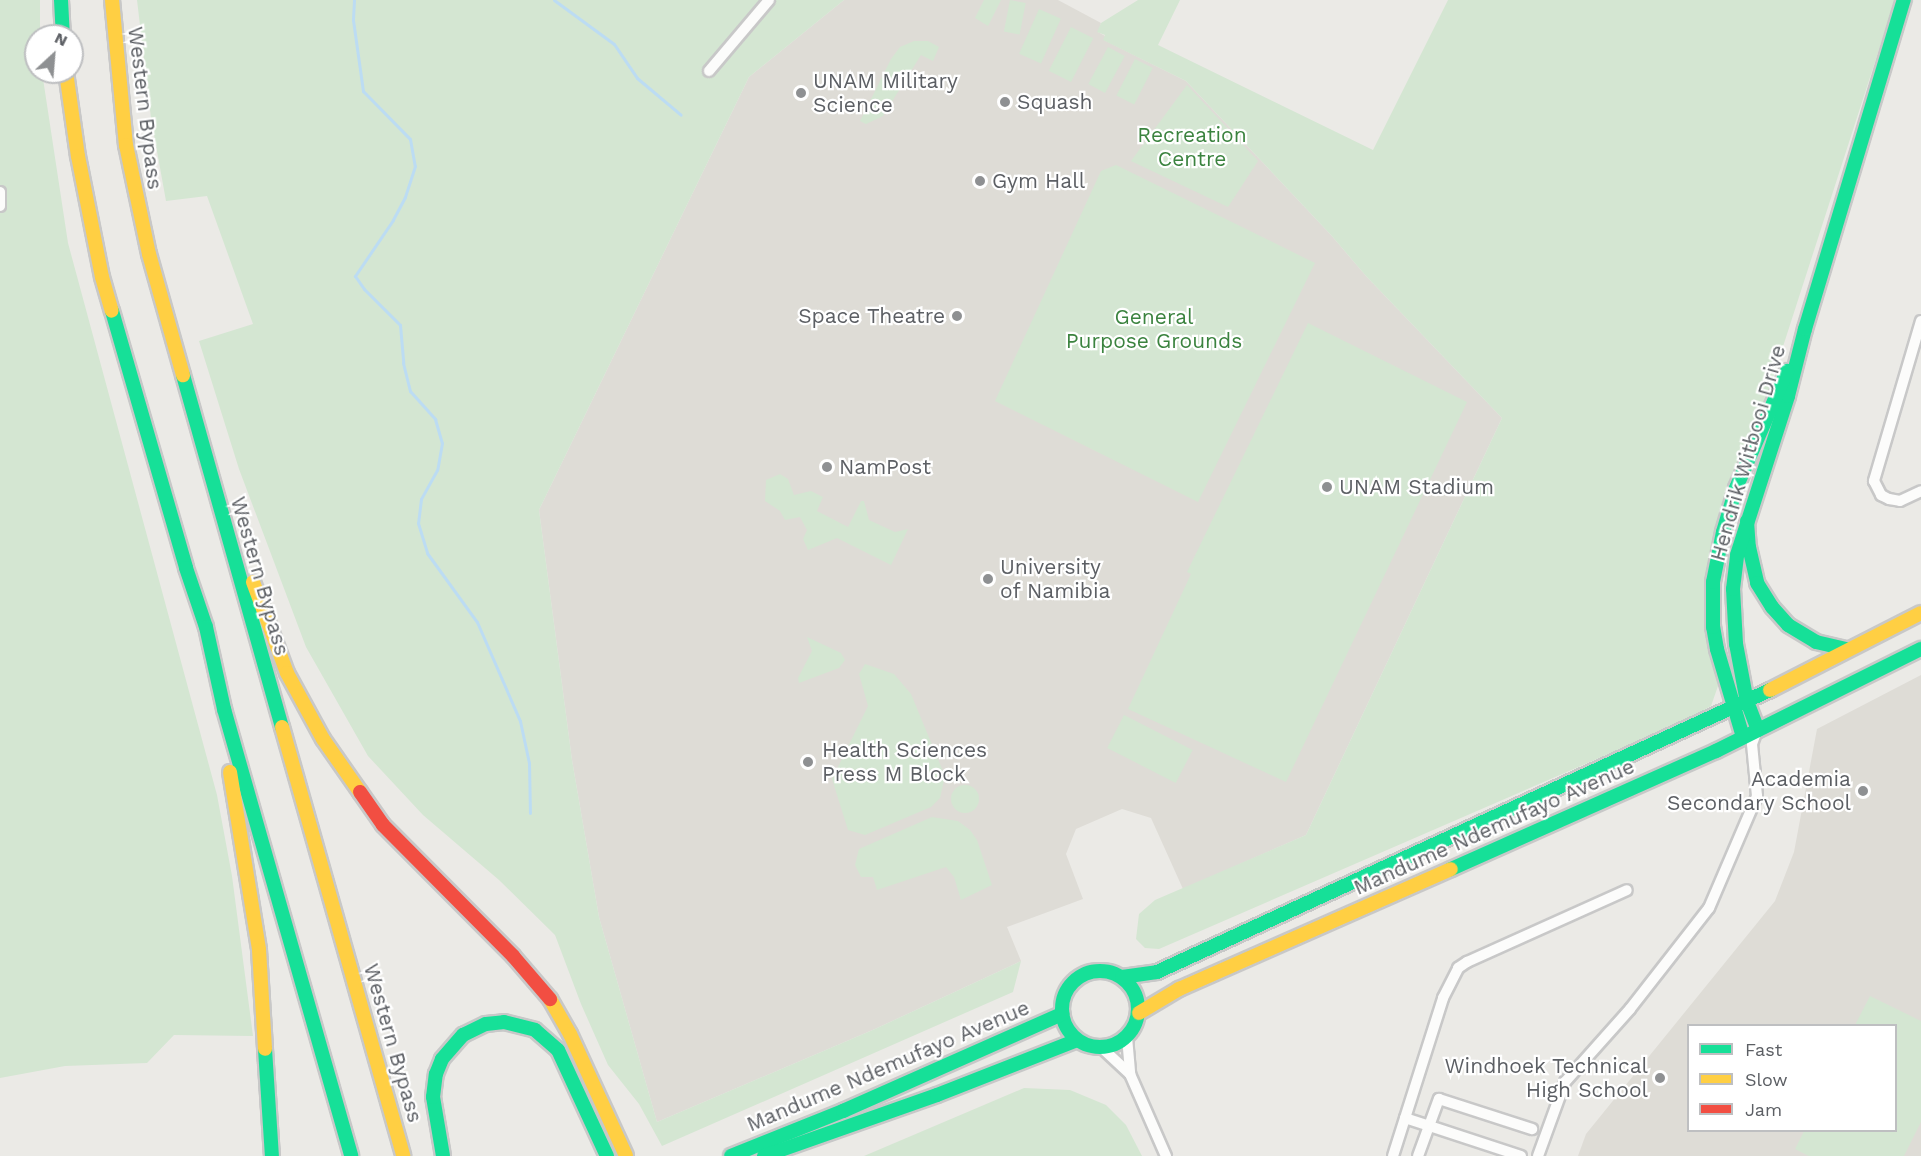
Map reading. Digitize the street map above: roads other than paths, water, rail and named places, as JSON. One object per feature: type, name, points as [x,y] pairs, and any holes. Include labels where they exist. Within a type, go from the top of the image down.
[{"type":"main road","points":[[61,0],[62,24]]},
{"type":"main road","name":"Western Bypass","points":[[112,0],[126,144],[139,216],[403,1156]]},
{"type":"main road","name":"Hendrik Witbooi Drive","points":[[1758,730],[1747,702],[1736,644],[1733,590],[1737,555],[1788,396],[1805,329],[1904,0]]},
{"type":"main road","points":[[68,84],[78,156],[102,277],[186,568],[206,627],[227,719],[351,1156]]},
{"type":"main road","points":[[168,323],[191,401],[268,627],[287,673],[313,722],[383,825],[513,956],[548,996],[570,1034],[626,1156]]},
{"type":"main road","name":"Hendrik Witbooi Drive","points":[[1748,741],[1733,709],[1713,627],[1713,582],[1736,488],[1805,329]]},
{"type":"main road","points":[[1747,521],[1749,548],[1757,583],[1772,607],[1788,625],[1816,642],[1847,650]]},
{"type":"main road","name":"Mandume Ndemufayo Avenue","points":[[731,1156],[1064,1021],[1063,1002],[1070,985],[1085,974],[1099,971],[1122,977],[1157,972],[1733,709],[1921,613]]},
{"type":"main road","points":[[206,627],[255,916],[272,1156]]},
{"type":"main road","name":"Mandume Ndemufayo Avenue","points":[[1139,1013],[1179,989],[1608,800],[1748,741],[1758,730],[1921,649]]},
{"type":"main road","points":[[1064,1021],[1077,1040],[1098,1047],[1115,1045],[1126,1037],[1135,1026],[1139,1013],[1136,994],[1122,977]]},
{"type":"main road","points":[[442,1156],[433,1097],[436,1074],[442,1059],[463,1035],[486,1024],[504,1022],[535,1030],[558,1050],[607,1156]]},
{"type":"main road","name":"Mandume Ndemufayo Avenue","points":[[764,1156],[937,1095],[1077,1040]]},
{"type":"street","points":[[709,71],[769,0]]},
{"type":"street","points":[[0,192],[0,206]]},
{"type":"street","points":[[1916,494],[1900,501],[1889,499],[1881,495],[1875,481],[1921,321]]},
{"type":"street","points":[[1538,1156],[1565,1082],[1630,1009],[1710,908],[1757,796],[1748,741]]},
{"type":"street","points":[[1393,1156],[1443,998],[1458,968],[1627,890]]},
{"type":"street","points":[[1126,1037],[1130,1074],[1166,1156]]},
{"type":"street","points":[[1098,1047],[1130,1074]]},
{"type":"street","points":[[1418,1156],[1440,1098],[1532,1129]]},
{"type":"street","points":[[1405,1118],[1521,1156]]},
{"type":"waterway","points":[[354,0],[353,20],[363,91],[410,139],[415,166],[405,197],[393,220],[355,276],[364,289],[400,325],[403,363],[410,391],[435,419],[442,443],[437,470],[421,499],[418,523],[427,553],[477,622],[520,721],[529,763],[530,813]]},
{"type":"waterway","points":[[554,0],[614,44],[637,78],[681,115]]},
{"type":"place","name":"UNAM Military Science","points":[[801,93]]},
{"type":"place","name":"Squash","points":[[1005,102]]},
{"type":"place","name":"Gym Hall","points":[[980,181]]},
{"type":"place","name":"Space Theatre","points":[[957,316]]},
{"type":"place","name":"NamPost","points":[[827,467]]},
{"type":"place","name":"UNAM Stadium","points":[[1327,487]]},
{"type":"place","name":"University of Namibia","points":[[988,579]]},
{"type":"place","name":"Health Sciences Press M Block","points":[[808,762]]},
{"type":"place","name":"Academia Secondary School","points":[[1863,791]]},
{"type":"place","name":"Windhoek Technical High School","points":[[1660,1078]]},
{"type":"park label","name":"Recreation Centre","points":[[1192,147]]},
{"type":"park label","name":"General Purpose Grounds","points":[[1154,329]]}]
